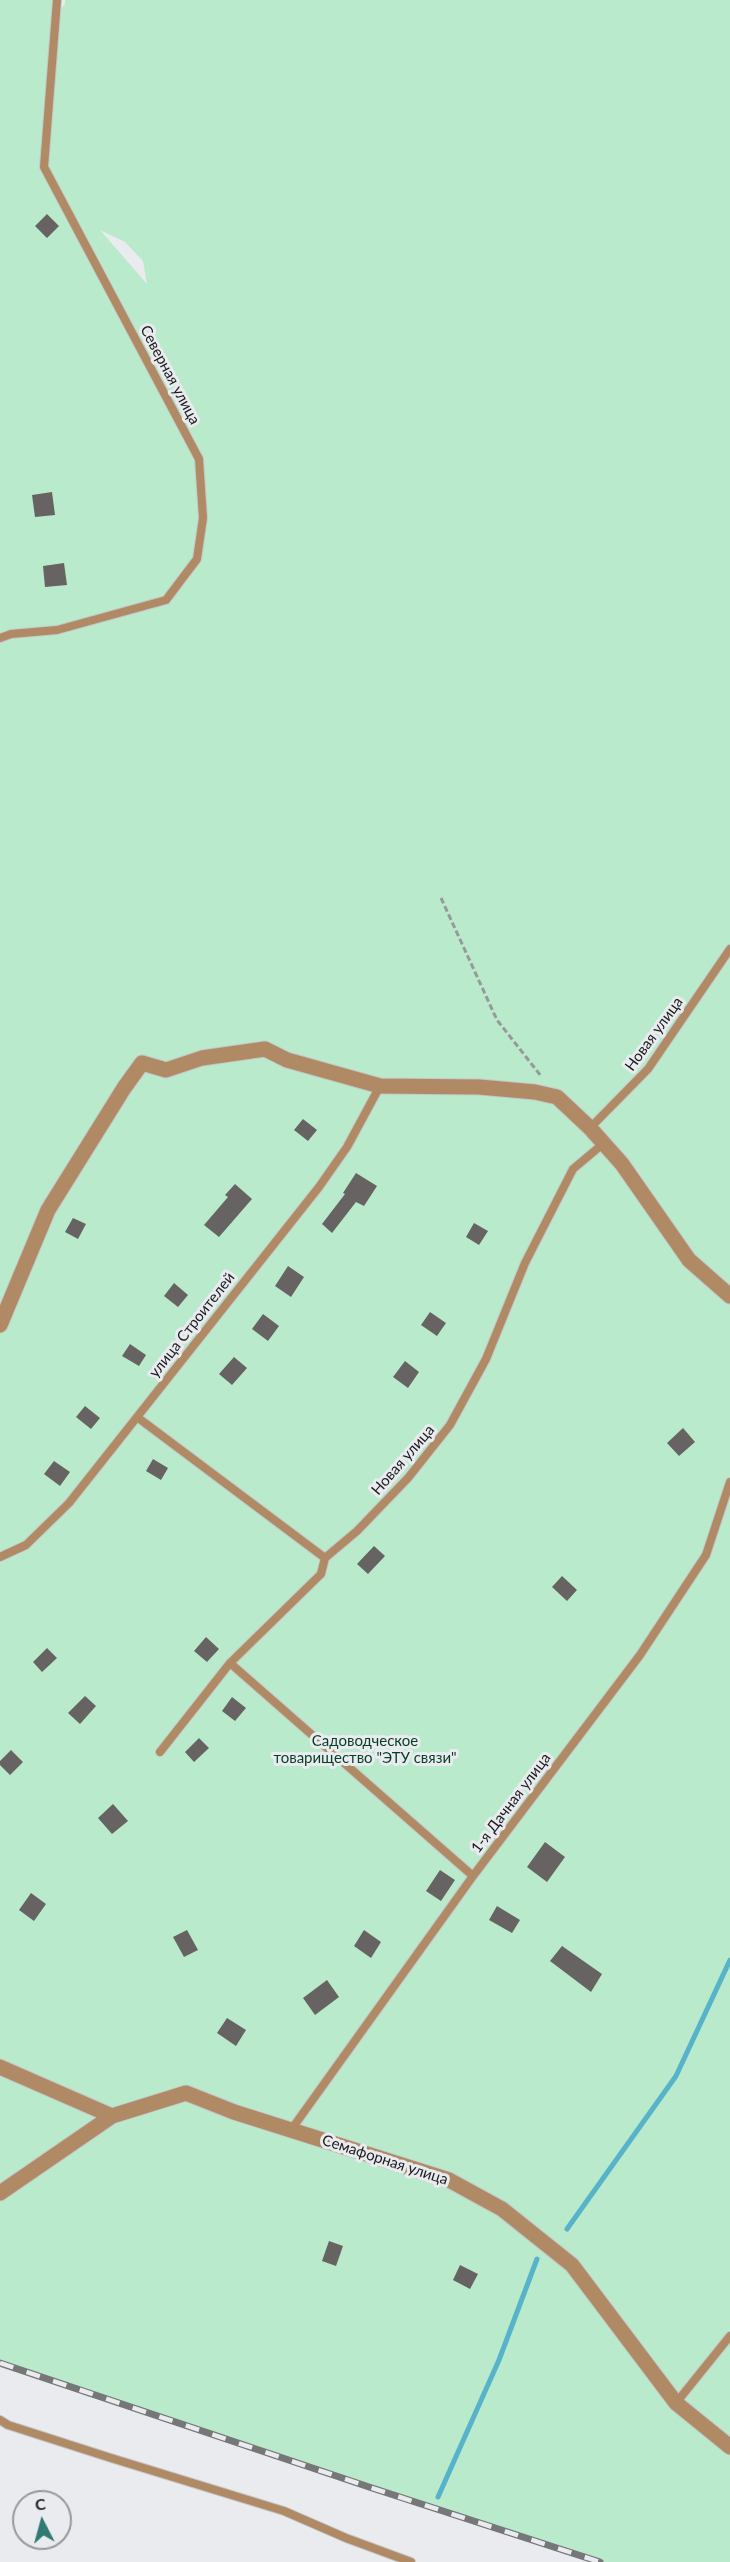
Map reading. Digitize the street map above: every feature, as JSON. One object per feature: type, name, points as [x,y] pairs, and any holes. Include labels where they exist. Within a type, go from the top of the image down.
[{"type":"street","points":[[0,1325],[48,1210],[142,1063],[166,1070],[202,1058],[265,1048],[287,1060],[380,1086],[479,1087],[535,1092],[556,1097],[590,1128],[622,1164],[690,1260],[730,1296]]},
{"type":"street","points":[[0,2067],[112,2116]]},
{"type":"street","name":"Семафорная улица","points":[[0,2193],[112,2116],[186,2093],[234,2112],[449,2180],[502,2209],[572,2265],[676,2403],[730,2447]]},
{"type":"lane","name":"Северная улица","points":[[0,638],[11,634],[57,630],[166,600],[196,559],[203,518],[199,459],[44,166],[57,0]]},
{"type":"lane","name":"Новая улица","points":[[590,1128],[648,1069],[730,949]]},
{"type":"lane","name":"улица Строителей","points":[[0,1557],[26,1545],[69,1503],[319,1187],[346,1147],[380,1086]]},
{"type":"lane","name":"Новая улица","points":[[160,1752],[230,1663],[321,1574],[325,1558],[357,1531],[408,1478],[450,1425],[486,1359],[525,1263],[573,1169],[604,1143]]},
{"type":"lane","points":[[137,1417],[325,1558]]},
{"type":"lane","name":"1-я Дачная улица","points":[[291,2130],[473,1876],[640,1655],[706,1556],[730,1482]]},
{"type":"lane","points":[[230,1663],[473,1876]]},
{"type":"lane","points":[[676,2403],[730,2336]]},
{"type":"lane","points":[[0,2420],[8,2425],[100,2455],[284,2511],[346,2538],[411,2562]]},
{"type":"path","points":[[441,898],[498,1020],[556,1097]]},
{"type":"green space","name":"Садоводческое товарищество \"ЭТУ связи\"","points":[[0,0],[57,0],[57,13],[65,4],[65,0],[730,0],[730,2562],[596,2562],[0,2367]],"holes":[[[100,230],[125,242],[143,261],[147,284]]]},
{"type":"building","points":[[47,214],[59,226],[47,238],[35,226]]},
{"type":"building","points":[[52,492],[55,515],[35,517],[32,495]]},
{"type":"building","points":[[64,563],[67,585],[45,587],[43,566]]},
{"type":"building","points":[[303,1119],[317,1130],[308,1141],[294,1130]]},
{"type":"building","points":[[356,1173],[377,1186],[364,1206],[356,1202],[332,1233],[322,1224],[345,1194],[343,1193]]},
{"type":"building","points":[[235,1184],[252,1199],[219,1237],[204,1225],[228,1197],[225,1195]]},
{"type":"building","points":[[73,1218],[86,1224],[78,1239],[65,1232]]},
{"type":"building","points":[[474,1223],[488,1231],[479,1245],[466,1237]]},
{"type":"building","points":[[288,1266],[304,1277],[291,1297],[275,1286]]},
{"type":"building","points":[[174,1283],[188,1295],[178,1307],[164,1296]]},
{"type":"building","points":[[430,1312],[446,1323],[437,1336],[421,1325]]},
{"type":"building","points":[[263,1314],[279,1326],[268,1341],[252,1329]]},
{"type":"building","points":[[130,1344],[146,1355],[139,1366],[122,1356]]},
{"type":"building","points":[[234,1357],[247,1368],[232,1385],[219,1374]]},
{"type":"building","points":[[405,1361],[419,1372],[408,1388],[393,1377]]},
{"type":"building","points":[[85,1406],[100,1418],[91,1429],[76,1417]]},
{"type":"building","points":[[683,1428],[695,1442],[679,1456],[667,1443]]},
{"type":"building","points":[[153,1459],[168,1468],[161,1480],[146,1471]]},
{"type":"building","points":[[54,1461],[70,1472],[60,1486],[44,1474]]},
{"type":"building","points":[[374,1546],[385,1556],[368,1574],[357,1564]]},
{"type":"building","points":[[562,1576],[577,1590],[567,1601],[552,1587]]},
{"type":"building","points":[[206,1637],[219,1649],[207,1662],[194,1651]]},
{"type":"building","points":[[47,1648],[57,1658],[42,1672],[33,1662]]},
{"type":"building","points":[[85,1696],[96,1706],[80,1724],[68,1713]]},
{"type":"building","points":[[232,1697],[246,1708],[235,1721],[222,1711]]},
{"type":"building","points":[[199,1738],[209,1748],[194,1762],[185,1752]]},
{"type":"building","points":[[11,1750],[23,1762],[10,1775],[0,1765],[0,1761]]},
{"type":"building","points":[[113,1804],[128,1821],[112,1834],[98,1818]]},
{"type":"building","points":[[545,1842],[565,1857],[547,1882],[527,1867]]},
{"type":"building","points":[[440,1870],[455,1880],[441,1901],[426,1891]]},
{"type":"building","points":[[31,1893],[46,1904],[34,1921],[19,1910]]},
{"type":"building","points":[[497,1906],[520,1920],[512,1933],[489,1920]]},
{"type":"building","points":[[187,1930],[198,1950],[184,1957],[173,1937]]},
{"type":"building","points":[[364,1930],[381,1942],[371,1958],[354,1946]]},
{"type":"building","points":[[562,1946],[602,1974],[591,1992],[550,1961]]},
{"type":"building","points":[[327,1980],[339,1997],[315,2015],[303,1998]]},
{"type":"building","points":[[227,2018],[246,2030],[236,2046],[217,2033]]},
{"type":"building","points":[[329,2241],[343,2246],[336,2266],[322,2261]]},
{"type":"building","points":[[460,2265],[478,2274],[470,2289],[453,2280]]},
{"type":"waterway","points":[[567,2229],[676,2076],[730,1960]]},
{"type":"waterway","points":[[438,2497],[499,2360],[537,2259]]},
{"type":"railway","points":[[0,2363],[600,2562]]}]
